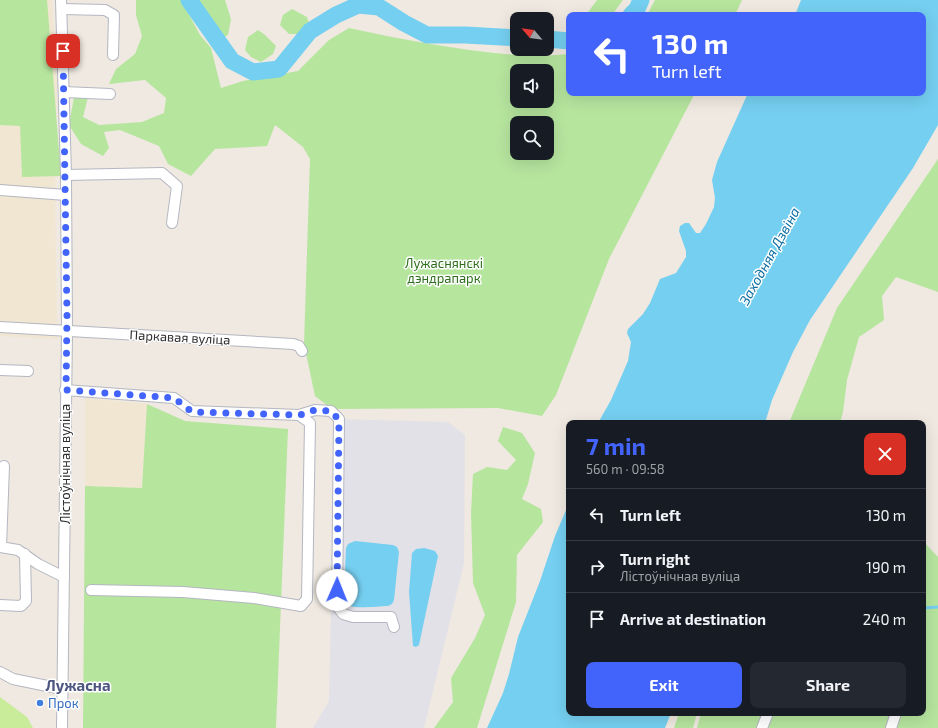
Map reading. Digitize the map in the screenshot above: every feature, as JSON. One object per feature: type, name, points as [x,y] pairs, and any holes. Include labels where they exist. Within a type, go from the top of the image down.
[{"type":"street","points":[[62,4],[105,10],[114,15],[113,55]]},
{"type":"street","name":"Лістоўнічная вуліца","points":[[62,4],[66,175],[67,331],[62,728]]},
{"type":"street","points":[[64,92],[110,94]]},
{"type":"street","points":[[66,175],[162,173],[177,186],[172,223]]},
{"type":"street","points":[[0,190],[66,195]]},
{"type":"street","name":"Паркавая вуліца","points":[[0,327],[293,344],[299,346],[302,351]]},
{"type":"street","points":[[0,370],[28,371]]},
{"type":"street","points":[[66,390],[174,398],[192,412],[300,415],[315,410],[331,411],[339,420],[337,606],[343,614],[353,617],[391,617],[394,627]]},
{"type":"street","points":[[91,590],[183,592],[254,598],[301,606],[307,599],[310,423],[300,415]]},
{"type":"street","points":[[4,466],[0,547],[18,550],[38,564],[64,577]]},
{"type":"street","points":[[0,605],[21,606],[26,601],[25,554]]},
{"type":"street","points":[[0,672],[19,681],[62,689]]},
{"type":"street","points":[[762,728],[767,716]]},
{"type":"street","points":[[891,728],[895,716]]},
{"type":"shaded area","points":[[0,0],[52,0],[57,83],[55,194],[57,339],[0,336]]},
{"type":"shaded area","points":[[85,398],[147,404],[142,488],[85,486]]},
{"type":"shaded area","points":[[335,419],[448,422],[465,435],[464,563],[424,728],[313,728],[329,701]]},
{"type":"green space","points":[[0,0],[47,0],[61,176],[22,177],[20,126],[0,125]]},
{"type":"green space","name":"Лужаснянскі дэндрапарк","points":[[136,0],[181,0],[200,35],[211,48],[221,88],[243,81],[298,71],[329,40],[349,28],[416,42],[510,54],[510,56],[554,56],[566,54],[566,96],[693,96],[609,259],[556,395],[542,416],[498,408],[332,409],[315,396],[304,344],[310,159],[303,147],[275,125],[267,146],[215,149],[191,176],[168,164],[159,146],[120,130],[104,132],[109,148],[103,156],[81,144],[69,125],[74,97],[88,97],[83,117],[99,125],[142,122],[164,113],[166,98],[145,80],[109,84],[116,69],[135,54],[142,36],[136,15]]},
{"type":"green space","points":[[197,0],[225,0],[231,19],[228,35],[224,37],[199,6]]},
{"type":"green space","points":[[597,0],[623,0],[614,12],[588,12]]},
{"type":"green space","points":[[655,0],[742,0],[736,12],[649,12]]},
{"type":"green space","points":[[292,9],[307,17],[309,24],[299,34],[289,34],[280,25],[283,15]]},
{"type":"green space","points":[[258,30],[276,46],[273,54],[261,62],[251,57],[245,50],[248,37]]},
{"type":"green space","points":[[938,159],[938,292],[896,277],[882,296],[884,320],[859,337],[847,380],[841,420],[790,420],[837,308]]},
{"type":"green space","points":[[147,404],[185,421],[288,429],[276,728],[83,728],[85,486],[142,488]]},
{"type":"green space","points":[[503,427],[522,433],[535,453],[528,484],[522,499],[541,509],[543,522],[517,555],[516,602],[477,728],[434,728],[453,702],[451,678],[475,638],[485,615],[473,583],[471,513],[473,474],[487,467],[507,470],[516,460],[498,441]]},
{"type":"green space","points":[[926,544],[938,557],[938,728],[697,728],[700,716],[926,716]]},
{"type":"green space","points":[[0,697],[27,717],[33,728],[0,728]]},
{"type":"green space","points":[[678,716],[696,716],[693,728],[674,728]]},
{"type":"water","name":"Заходняя Дзвіна","points":[[801,0],[938,0],[938,125],[913,168],[810,320],[793,352],[772,400],[766,420],[600,420],[611,400],[628,361],[631,342],[627,333],[628,329],[643,314],[650,303],[660,279],[676,273],[686,257],[686,251],[679,231],[680,226],[685,223],[689,223],[696,233],[700,233],[714,207],[715,198],[712,180],[717,162],[747,96],[926,96],[926,12],[796,12]]},
{"type":"water","points":[[566,510],[566,716],[670,716],[665,728],[487,728],[503,693],[518,637],[540,581],[555,536]]},
{"type":"water","points":[[355,541],[393,545],[397,547],[399,552],[394,600],[392,604],[388,606],[359,607],[351,606],[348,603],[344,595],[346,548],[348,544]]},
{"type":"water","points":[[424,548],[435,551],[438,556],[419,645],[416,647],[413,646],[409,592],[412,553],[416,549]]},
{"type":"waterway","points":[[189,0],[232,61],[253,72],[279,69],[310,31],[336,15],[358,5],[379,7],[404,23],[427,35],[510,38]]},
{"type":"waterway","points":[[634,12],[641,0]]},
{"type":"waterway","points":[[554,40],[566,41]]},
{"type":"waterway","points":[[926,608],[938,607]]},
{"type":"place","name":"Прок","points":[[40,703]]},
{"type":"district","name":"Лужасна","points":[[78,685]]},
{"type":"route","points":[[63,51],[66,175],[66,390],[174,398],[192,412],[300,415],[315,410],[331,411],[339,420],[337,590]]}]
